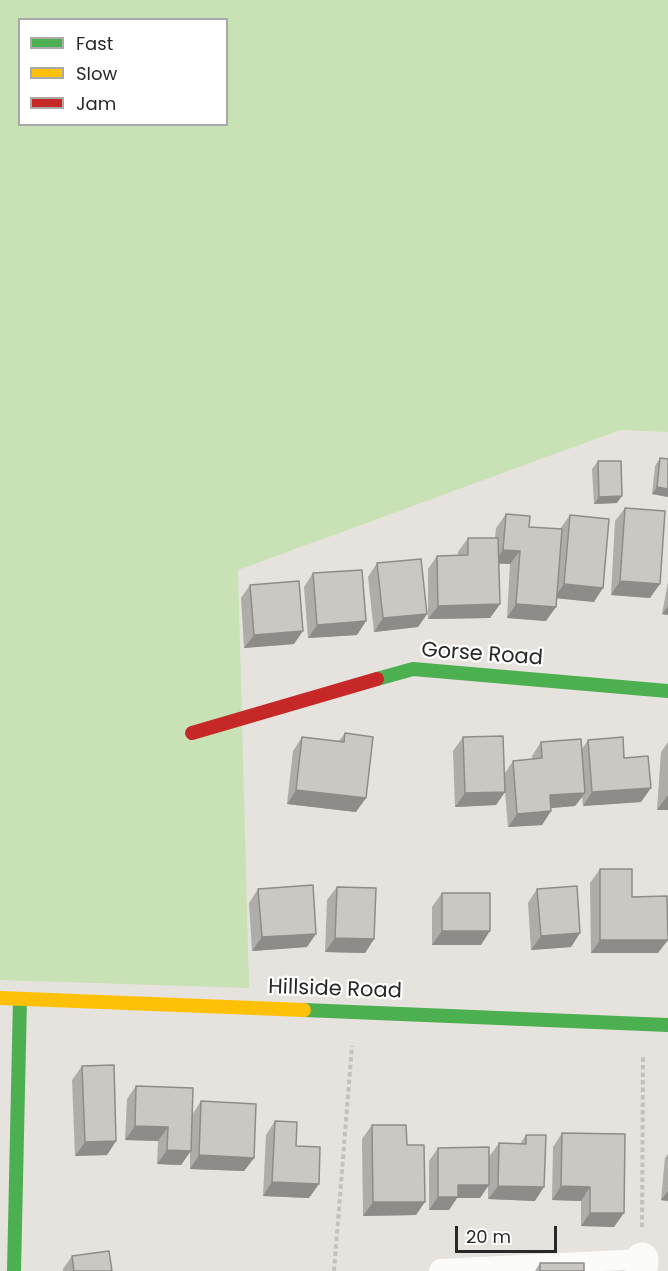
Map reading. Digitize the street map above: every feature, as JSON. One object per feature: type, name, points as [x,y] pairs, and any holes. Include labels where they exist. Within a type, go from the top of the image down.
[{"type":"street","name":"Gorse Road","points":[[192,732],[413,669],[668,691]]},
{"type":"street","name":"Hillside Road","points":[[0,998],[668,1025]]},
{"type":"street","points":[[14,1271],[20,999]]},
{"type":"lane","points":[[438,1271],[440,1269],[641,1265]]},
{"type":"path","points":[[334,1271],[354,1012]]},
{"type":"path","points":[[641,1265],[644,1023]]},
{"type":"green space","points":[[0,0],[668,0],[668,432],[620,430],[238,570],[249,988],[0,980]]},
{"type":"building","points":[[660,458],[668,459],[668,489],[657,487]]},
{"type":"building","points":[[598,461],[621,461],[622,496],[599,497]]},
{"type":"building","points":[[625,508],[665,511],[660,584],[620,581]]},
{"type":"building","points":[[506,514],[530,516],[529,527],[562,529],[556,607],[516,604],[520,551],[503,550]]},
{"type":"building","points":[[570,515],[609,519],[603,588],[564,584]]},
{"type":"building","points":[[468,538],[498,538],[500,604],[438,606],[437,556],[468,555]]},
{"type":"building","points":[[421,559],[427,614],[383,618],[377,563]]},
{"type":"building","points":[[362,570],[366,621],[317,625],[313,573]]},
{"type":"building","points":[[299,581],[303,631],[254,635],[250,585]]},
{"type":"building","points":[[345,733],[373,737],[366,798],[296,790],[302,737],[344,742]]},
{"type":"building","points":[[503,736],[505,792],[465,793],[463,737]]},
{"type":"building","points":[[623,737],[624,758],[648,756],[651,788],[592,792],[588,740]]},
{"type":"building","points":[[581,739],[585,793],[550,795],[551,811],[517,814],[513,761],[542,758],[541,742]]},
{"type":"building","points":[[600,869],[632,869],[632,897],[667,896],[668,940],[600,940]]},
{"type":"building","points":[[313,885],[316,934],[262,937],[258,889]]},
{"type":"building","points":[[577,886],[580,933],[541,936],[537,889]]},
{"type":"building","points":[[337,887],[376,888],[374,939],[335,938]]},
{"type":"building","points":[[442,893],[490,893],[490,931],[442,931]]},
{"type":"building","points":[[114,1065],[116,1141],[85,1142],[82,1066]]},
{"type":"building","points":[[136,1086],[193,1088],[191,1151],[167,1150],[168,1127],[135,1126]]},
{"type":"building","points":[[201,1101],[256,1104],[254,1158],[199,1155]]},
{"type":"building","points":[[275,1121],[297,1122],[296,1146],[320,1147],[319,1184],[272,1182]]},
{"type":"building","points":[[372,1125],[406,1125],[407,1145],[424,1145],[425,1202],[373,1202]]},
{"type":"building","points":[[562,1133],[625,1134],[624,1213],[590,1213],[590,1187],[561,1186]]},
{"type":"building","points":[[526,1135],[546,1135],[544,1187],[498,1186],[499,1143],[526,1144]]},
{"type":"building","points":[[489,1147],[489,1185],[458,1185],[458,1197],[438,1197],[438,1148]]},
{"type":"building","points":[[109,1251],[112,1271],[74,1271],[72,1256]]},
{"type":"building","points":[[540,1263],[584,1263],[584,1271],[540,1271]]},
{"type":"traffic: fast","points":[[377,679],[413,669],[668,691]]},
{"type":"traffic: fast","points":[[14,1271],[20,999]]},
{"type":"traffic: fast","points":[[304,1010],[668,1025]]},
{"type":"traffic: slow","points":[[0,998],[304,1010]]},
{"type":"traffic: jam","points":[[192,733],[377,679]]}]
